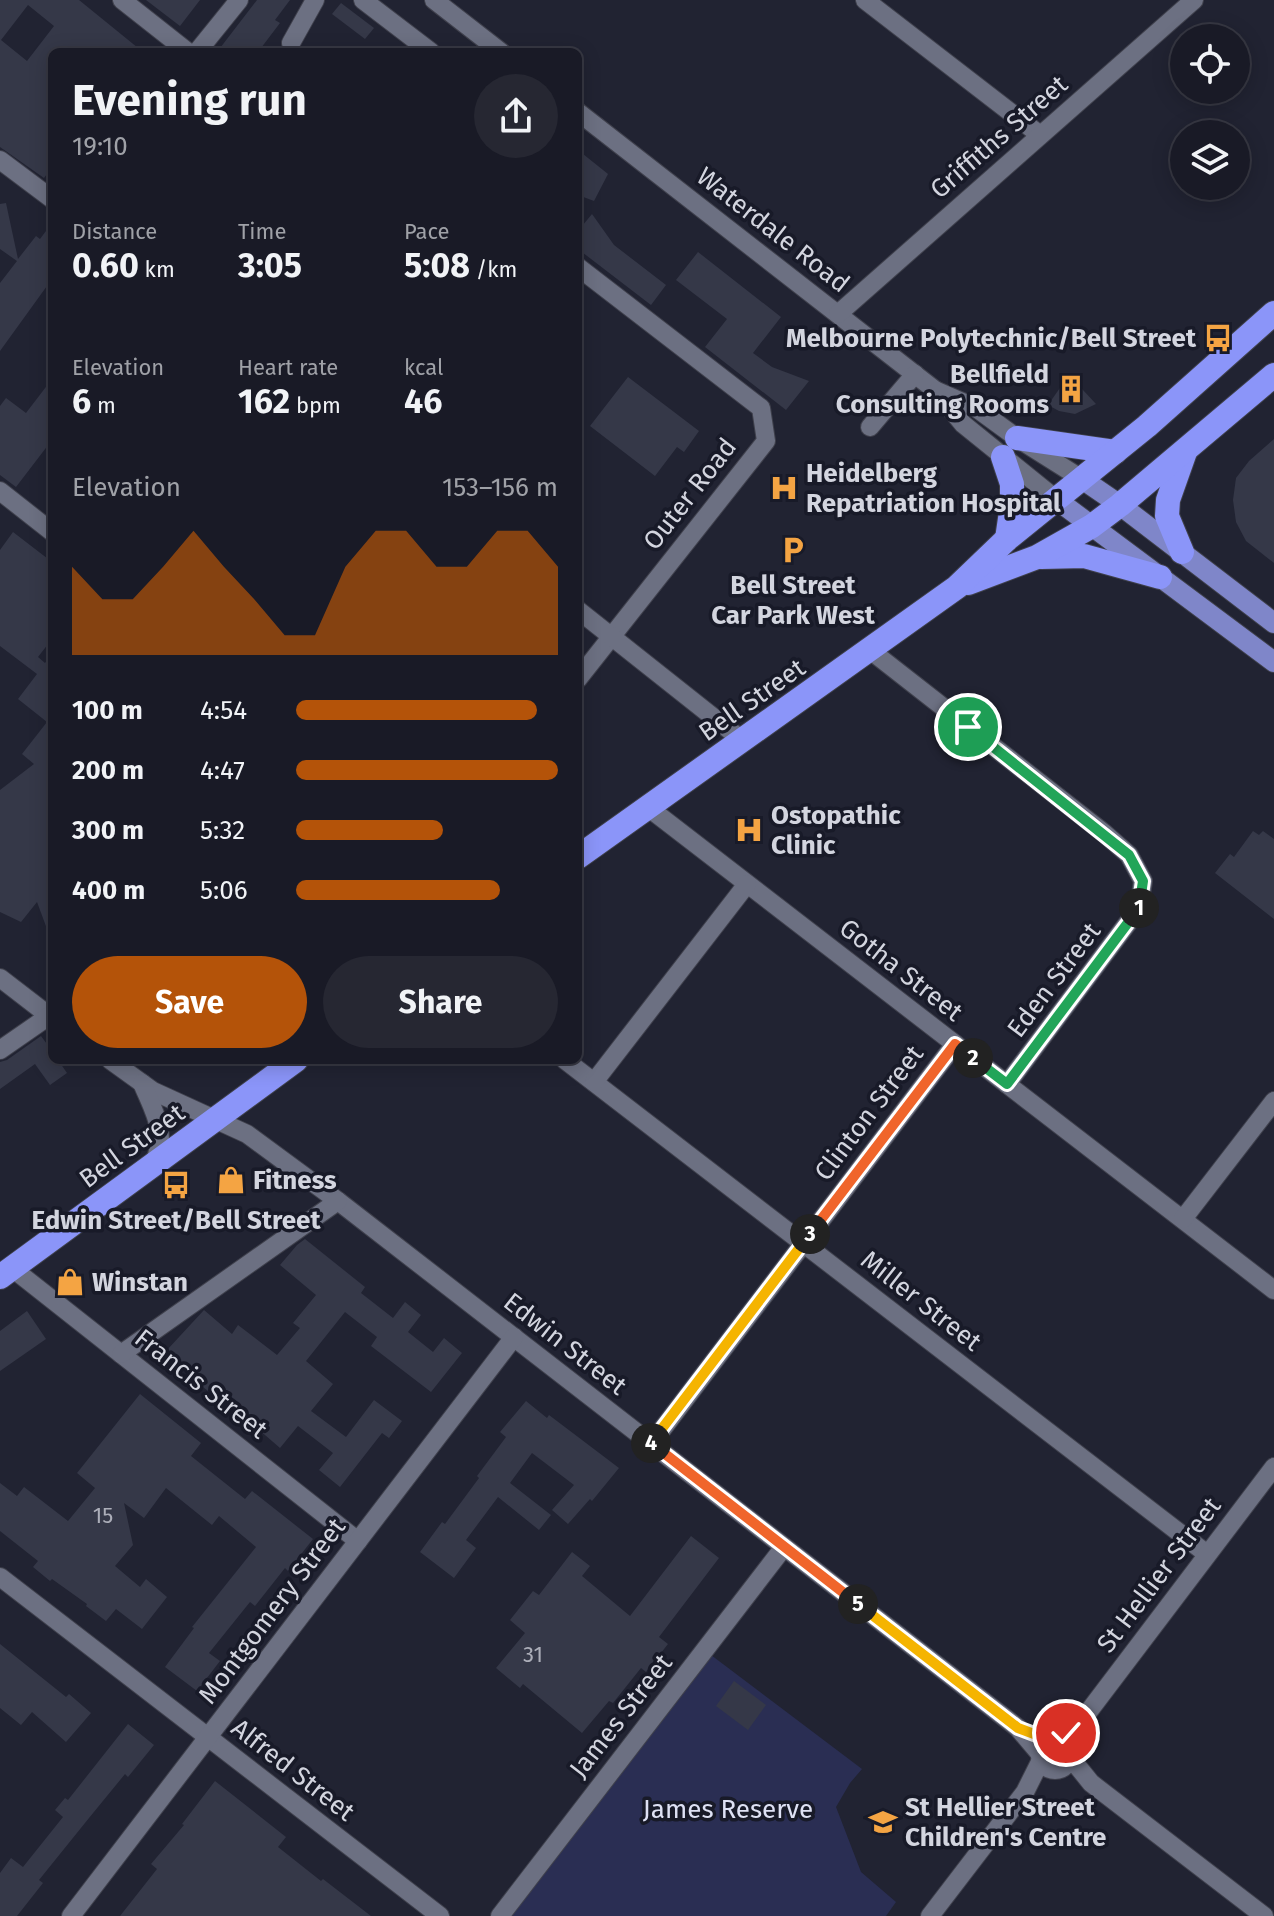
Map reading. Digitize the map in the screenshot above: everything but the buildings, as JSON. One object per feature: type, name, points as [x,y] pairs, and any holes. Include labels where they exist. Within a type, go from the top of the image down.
[{"type":"highway","name":"Bell Street","points":[[582,854],[957,587],[1007,539],[1147,426],[1274,313]]},
{"type":"highway","name":"Bell Street","points":[[957,587],[1037,557],[1092,526],[1274,375]]},
{"type":"highway","points":[[1007,539],[1012,505],[1010,447],[1115,452]]},
{"type":"highway","points":[[1182,552],[1167,516],[1168,500],[1186,450]]},
{"type":"highway","points":[[1037,557],[1084,556],[1160,577]]},
{"type":"highway","name":"Bell Street","points":[[6,1273],[291,1064]]},
{"type":"main road","name":"Waterdale Road","points":[[1082,479],[1274,623]]},
{"type":"main road","name":"Waterdale Road","points":[[1057,500],[1274,662]]},
{"type":"street","points":[[122,0],[183,48]]},
{"type":"street","points":[[200,48],[239,0]]},
{"type":"street","points":[[291,43],[315,0]]},
{"type":"street","points":[[363,0],[426,48]]},
{"type":"street","points":[[434,0],[496,48]]},
{"type":"street","points":[[865,0],[1040,135]]},
{"type":"street","name":"Griffiths Street","points":[[838,314],[1194,0]]},
{"type":"street","name":"Waterdale Road","points":[[582,115],[935,390],[976,408],[1057,500]]},
{"type":"street","points":[[0,160],[48,196]]},
{"type":"street","name":"Outer Road","points":[[582,270],[761,408],[766,441],[582,674]]},
{"type":"street","points":[[870,427],[915,374]]},
{"type":"street","name":"Waterdale Road","points":[[1010,447],[1082,479]]},
{"type":"street","points":[[0,491],[48,529]]},
{"type":"street","points":[[582,613],[742,740]]},
{"type":"street","name":"Eden Street","points":[[870,650],[1104,833],[1129,855],[1143,881],[1139,908],[1007,1084]]},
{"type":"street","name":"Gotha Street","points":[[649,808],[1274,1290]]},
{"type":"street","points":[[594,1082],[747,884]]},
{"type":"street","points":[[0,978],[48,1015]]},
{"type":"street","points":[[0,1050],[48,1019]]},
{"type":"street","name":"Clinton Street","points":[[651,1444],[955,1044]]},
{"type":"street","name":"Edwin Street","points":[[116,1064],[153,1091],[247,1134],[338,1201],[1264,1916]]},
{"type":"street","name":"Miller Street","points":[[570,1064],[1207,1554]]},
{"type":"street","points":[[142,1083],[160,1126],[160,1151],[151,1167]]},
{"type":"street","points":[[1183,1219],[1274,1101]]},
{"type":"street","points":[[121,1354],[338,1201]]},
{"type":"street","name":"Francis Street","points":[[6,1273],[121,1354],[358,1541]]},
{"type":"street","name":"Montgomery Street","points":[[71,1916],[514,1337]]},
{"type":"street","name":"St Hellier Street","points":[[930,1916],[1274,1467]]},
{"type":"street","name":"James Street","points":[[500,1916],[784,1547]]},
{"type":"street","name":"Alfred Street","points":[[2,1582],[440,1916]]},
{"type":"green space","name":"James Reserve","points":[[711,1655],[862,1769],[836,1807],[861,1872],[896,1902],[886,1916],[510,1916]]},
{"type":"place","name":"Melbourne Polytechnic/Bell Street","points":[[1218,338]]},
{"type":"place","name":"Bellfield Consulting Rooms","points":[[1071,389]]},
{"type":"place","name":"Heidelberg Repatriation Hospital","points":[[784,488]]},
{"type":"place","name":"Bell Street Car Park West","points":[[793,550]]},
{"type":"place","name":"Ostopathic Clinic","points":[[749,830]]},
{"type":"place","name":"Fitness","points":[[231,1180]]},
{"type":"place","name":"Edwin Street/Bell Street","points":[[176,1185]]},
{"type":"place","name":"Winstan","points":[[70,1282]]},
{"type":"place","name":"St Hellier Street Children's Centre","points":[[883,1822]]},
{"type":"route","points":[[968,727],[1129,855],[1143,881],[1139,908],[1007,1084],[955,1044],[651,1444],[1018,1728],[1050,1740],[1058,1740],[1066,1733]]}]
